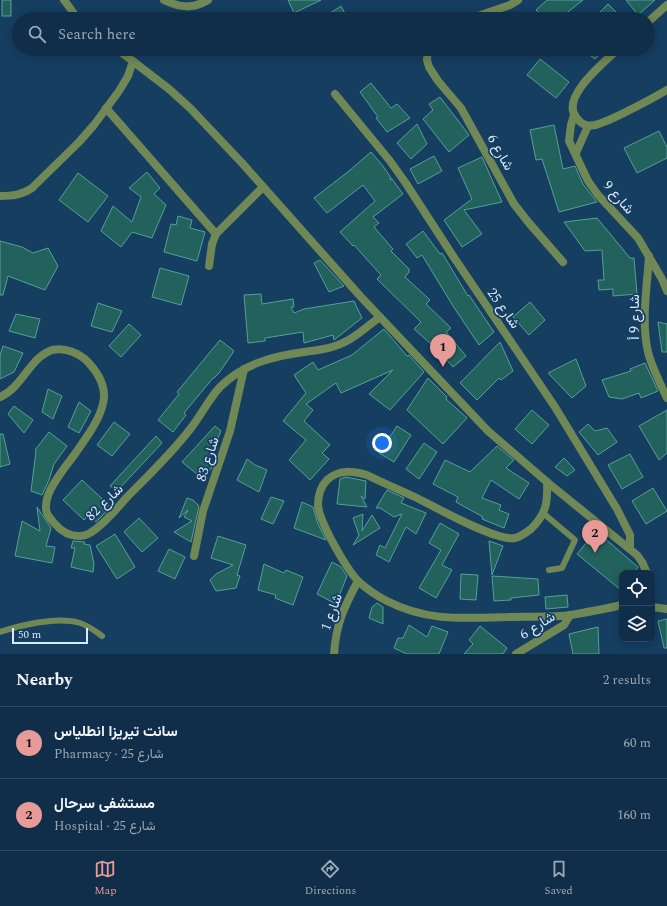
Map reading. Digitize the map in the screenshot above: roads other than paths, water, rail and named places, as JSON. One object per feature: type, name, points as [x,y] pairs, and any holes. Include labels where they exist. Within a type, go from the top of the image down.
[{"type":"street","points":[[64,0],[73,12]]},
{"type":"street","points":[[164,0],[182,6],[193,7],[208,0]]},
{"type":"street","points":[[490,12],[510,5],[518,0]]},
{"type":"street","points":[[655,16],[667,5]]},
{"type":"street","points":[[127,56],[169,89],[190,108],[361,297],[488,431],[547,482],[637,555],[645,570]]},
{"type":"street","name":"شارع 6","points":[[427,56],[429,67],[438,81],[461,108],[514,204],[563,262]]},
{"type":"street","name":"شارع 9","points":[[611,56],[583,84],[575,96],[572,106],[574,114],[569,141],[598,195],[638,238],[649,255]]},
{"type":"street","points":[[0,196],[18,195],[32,188],[79,142],[94,125],[119,91],[128,76],[133,60]]},
{"type":"street","points":[[574,114],[580,122],[588,126],[596,125],[615,117],[667,90]]},
{"type":"street","name":"شارع 25","points":[[335,94],[390,161],[405,182],[452,256],[555,407],[617,509],[630,535],[630,549]]},
{"type":"street","points":[[106,108],[216,234]]},
{"type":"street","points":[[576,153],[588,126]]},
{"type":"street","points":[[209,266],[212,244],[216,234],[263,187]]},
{"type":"street","points":[[649,255],[667,291]]},
{"type":"street","name":"شارع 9 أ","points":[[649,255],[645,337],[654,372],[667,398]]},
{"type":"street","name":"شارع 82","points":[[0,397],[14,389],[38,359],[52,350],[62,349],[79,354],[97,372],[103,387],[103,407],[98,420],[55,482],[49,495],[46,509],[49,517],[58,528],[73,535],[81,536],[89,534],[103,522],[172,452],[218,390],[225,383],[244,370],[271,358],[338,346],[356,335],[380,316]]},
{"type":"street","name":"شارع 83","points":[[194,556],[203,511],[230,430],[244,370]]},
{"type":"street","points":[[547,482],[548,496],[546,509],[538,522],[528,532],[515,538],[491,534],[367,475],[355,471],[343,471],[333,475],[324,483],[319,494],[318,505],[327,530],[358,581],[372,592],[396,605],[416,613],[449,619],[570,615],[619,606]]},
{"type":"street","name":"شارع 1","points":[[334,654],[335,640],[344,606],[358,581]]},
{"type":"street","points":[[655,607],[667,609]]},
{"type":"street","name":"شارع 6","points":[[516,654],[564,625],[570,615]]},
{"type":"lane","points":[[543,513],[576,540],[562,568],[550,570]]},
{"type":"lane","points":[[0,632],[36,623],[66,622],[79,623],[91,628],[102,636]]},
{"type":"place","name":"سانت تيريزا انطلياس","points":[[443,367]]},
{"type":"place","name":"مستشفى سرحال","points":[[595,553]]}]
